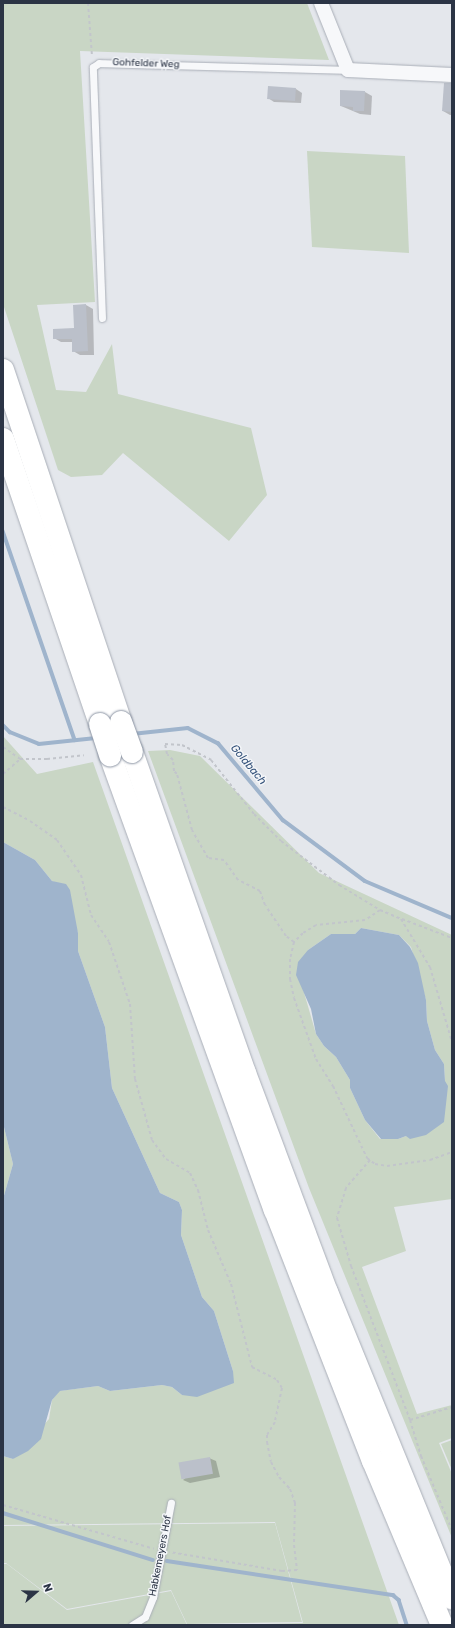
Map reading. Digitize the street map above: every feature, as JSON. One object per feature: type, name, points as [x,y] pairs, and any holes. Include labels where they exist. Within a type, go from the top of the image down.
[{"type":"highway","points":[[3,370],[110,723],[110,755],[274,1210],[373,1461],[442,1625]]},
{"type":"highway","points":[[3,439],[110,723],[132,752],[245,1073],[324,1284],[452,1598]]},
{"type":"street","points":[[321,3],[348,70]]},
{"type":"street","name":"Gohfelder Weg","points":[[348,70],[452,75]]},
{"type":"lane","name":"Gohfelder Weg","points":[[93,67],[99,63],[348,70]]},
{"type":"lane","points":[[93,67],[102,318]]},
{"type":"lane","name":"Habkemeyers Hof","points":[[132,1625],[145,1617],[154,1598],[171,1503]]},
{"type":"path","points":[[88,3],[93,67]]},
{"type":"path","points":[[294,942],[286,936],[264,905],[260,892],[238,880],[224,860],[208,858],[192,830],[177,774],[174,771],[173,760],[167,754],[164,744],[182,745],[211,760],[254,814],[281,841],[339,885],[380,910],[452,938]]},
{"type":"path","points":[[3,747],[20,759]]},
{"type":"path","points":[[3,774],[20,759],[84,755]]},
{"type":"path","points":[[3,807],[30,820],[57,840],[81,875],[91,915],[109,942],[130,1004],[135,1079],[152,1140],[166,1159],[190,1173],[198,1190],[208,1230],[231,1284],[252,1367],[277,1380],[282,1388],[275,1422],[267,1435],[267,1442],[271,1462],[279,1477],[290,1489],[295,1503],[294,1544],[297,1570],[282,1571],[162,1551],[3,1505]]},
{"type":"path","points":[[380,910],[366,920],[316,925],[294,942],[290,959],[290,979],[306,1033],[316,1059],[333,1086],[350,1125],[370,1160],[387,1166],[407,1164],[452,1152]]},
{"type":"path","points":[[401,918],[430,967],[452,1042]]},
{"type":"path","points":[[370,1160],[346,1188],[337,1218],[350,1266],[410,1420],[421,1456],[452,1530]]},
{"type":"path","points":[[410,1420],[452,1407]]},
{"type":"green space","points":[[3,3],[307,3],[329,60],[80,51],[95,302],[37,305],[56,390],[86,392],[112,344],[118,394],[251,428],[267,495],[229,541],[123,453],[102,475],[71,477],[58,470],[3,304]]},
{"type":"green space","points":[[307,151],[405,156],[409,253],[312,247]]},
{"type":"green space","points":[[3,736],[37,774],[93,762],[399,1625],[217,1625],[303,1623],[275,1522],[3,1525],[3,1456],[13,1459],[49,1419],[52,1400],[59,1391],[98,1386],[110,1391],[162,1385],[172,1387],[182,1395],[233,1371],[214,1311],[202,1297],[181,1235],[182,1210],[179,1202],[160,1193],[112,1088],[105,1027],[78,951],[78,933],[60,885],[52,881],[35,860],[3,842]]},
{"type":"green space","points":[[170,750],[200,756],[319,873],[452,935],[452,1199],[394,1207],[406,1251],[362,1267],[417,1414],[452,1405],[452,1438],[439,1443],[452,1474],[452,1538],[309,1188],[148,751]],"holes":[[[361,928],[399,935],[411,947],[426,1000],[427,1021],[435,1050],[444,1064],[445,1081],[406,1136],[398,1139],[380,1139],[365,1120],[350,1088],[350,1080],[336,1057],[324,1046],[316,1034],[301,982],[308,950],[331,934],[355,934]]]},
{"type":"green space","points":[[3,1123],[13,1164],[3,1199]]},
{"type":"green space","points":[[452,1440],[452,1470],[441,1444]]},
{"type":"green space","points":[[275,1523],[302,1622],[187,1624],[171,1590],[67,1609],[6,1563],[3,1563],[3,1526]]},
{"type":"green space","points":[[3,1564],[7,1564],[67,1610],[171,1591],[187,1625],[3,1625]]},
{"type":"water","points":[[3,842],[35,860],[52,881],[66,884],[70,890],[78,933],[78,951],[105,1027],[112,1088],[160,1193],[179,1202],[182,1210],[181,1235],[202,1297],[214,1311],[233,1371],[234,1383],[197,1397],[182,1395],[172,1387],[162,1385],[110,1391],[98,1386],[60,1391],[52,1400],[41,1439],[28,1451],[13,1459],[3,1456],[3,1199],[13,1164],[3,1123]]},
{"type":"water","points":[[361,928],[399,935],[410,947],[418,963],[426,1000],[427,1021],[435,1050],[444,1064],[445,1081],[448,1086],[444,1122],[426,1135],[410,1139],[406,1136],[398,1139],[381,1139],[365,1120],[350,1088],[350,1080],[336,1057],[324,1046],[316,1034],[311,1009],[296,975],[298,962],[308,950],[331,934],[355,934]]},
{"type":"building","points":[[444,83],[452,83],[452,112],[442,111]]},
{"type":"building","points":[[268,86],[296,88],[295,101],[267,99]]},
{"type":"building","points":[[340,90],[365,91],[364,111],[353,111],[353,107],[340,106]]},
{"type":"building","points":[[86,304],[88,351],[72,352],[72,339],[53,339],[53,329],[74,328],[73,305]]},
{"type":"building","points":[[210,1457],[213,1474],[181,1479],[178,1463]]},
{"type":"waterway","points":[[3,531],[75,740]]},
{"type":"waterway","name":"Goldbach","points":[[3,725],[10,732],[39,744],[96,738]]},
{"type":"waterway","name":"Goldbach","points":[[132,734],[188,728],[218,743],[283,820],[365,881],[452,918]]},
{"type":"waterway","points":[[3,1513],[153,1560]]},
{"type":"waterway","points":[[167,1561],[393,1595],[399,1600],[407,1625]]}]
